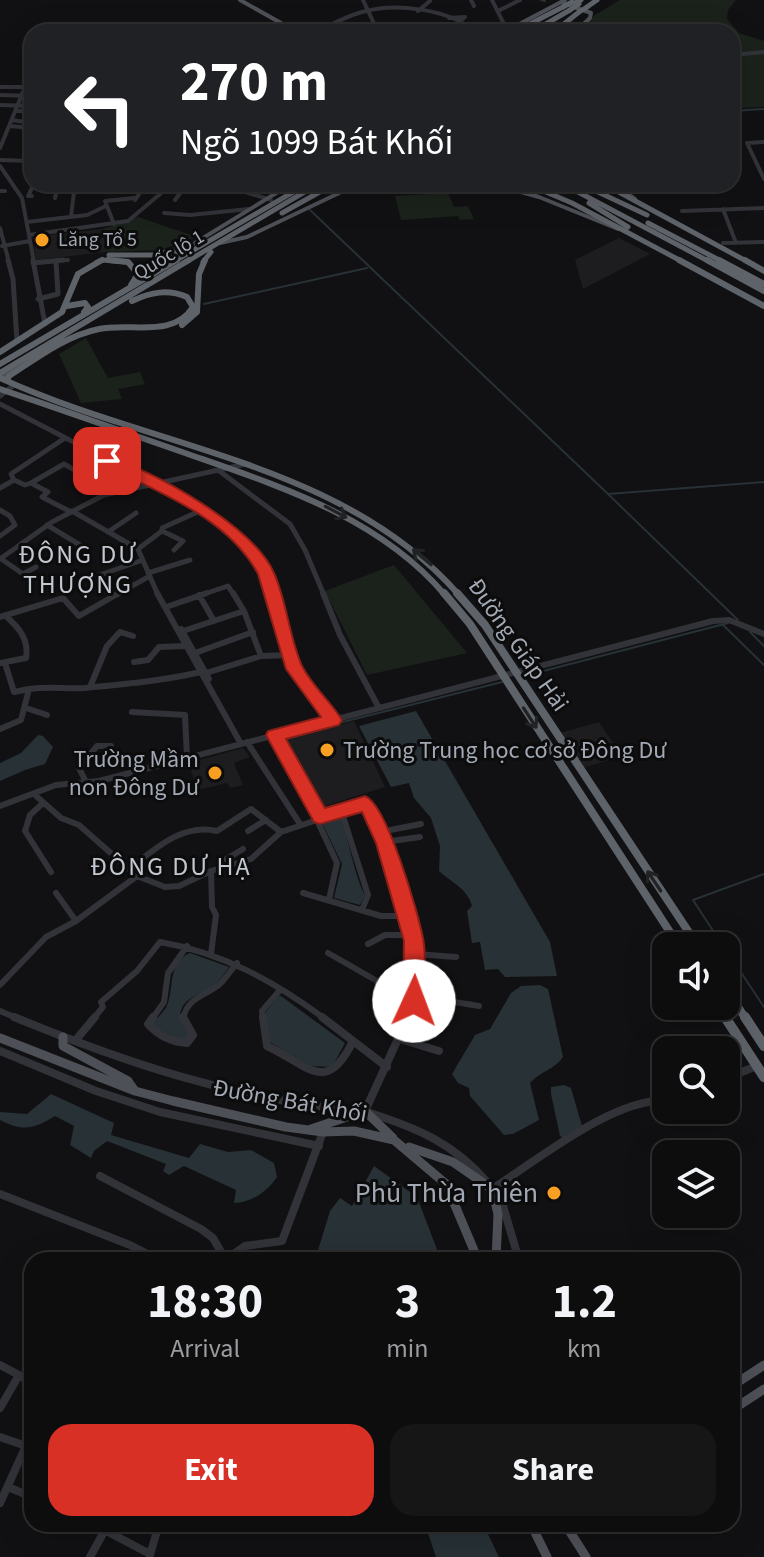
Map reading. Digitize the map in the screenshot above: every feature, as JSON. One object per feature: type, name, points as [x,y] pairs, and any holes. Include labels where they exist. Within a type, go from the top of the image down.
[{"type":"highway","points":[[522,24],[563,4],[597,0]]},
{"type":"highway","points":[[565,24],[587,3]]},
{"type":"highway","points":[[537,24],[563,4]]},
{"type":"highway","points":[[541,24],[563,4]]},
{"type":"highway","points":[[258,213],[289,192]]},
{"type":"highway","name":"Quốc lộ 1","points":[[0,363],[294,192]]},
{"type":"highway","name":"Quốc lộ 1","points":[[3,384],[52,343],[305,192]]},
{"type":"highway","points":[[248,228],[321,192]]},
{"type":"highway","points":[[547,192],[764,306]]},
{"type":"highway","points":[[573,192],[701,272]]},
{"type":"highway","points":[[575,192],[764,291]]},
{"type":"highway","points":[[589,192],[764,284]]},
{"type":"highway","points":[[599,192],[720,245]]},
{"type":"highway","points":[[618,192],[764,271]]},
{"type":"highway","points":[[70,296],[72,276],[85,262],[102,256],[170,255],[208,243]]},
{"type":"highway","points":[[3,384],[89,335],[108,330],[159,329],[189,322],[199,310],[197,275],[205,259],[220,243]]},
{"type":"highway","points":[[67,306],[83,270],[95,263],[112,260],[128,262],[137,269],[136,279],[124,292]]},
{"type":"highway","points":[[77,328],[137,298],[158,292],[180,294],[192,303],[191,313],[171,324],[107,327]]},
{"type":"highway","points":[[0,352],[67,306],[76,302],[87,304],[88,308],[82,313]]},
{"type":"highway","points":[[3,384],[9,376],[74,338],[116,324],[116,317],[77,328]]},
{"type":"highway","name":"Đường Giáp Hải","points":[[3,384],[248,464],[335,499],[401,540],[466,600],[689,932]]},
{"type":"highway","name":"Đường Giáp Hải","points":[[3,384],[305,495],[368,530],[395,549],[436,584],[470,624],[670,932]]},
{"type":"highway","points":[[740,1010],[763,1045],[747,1050]]},
{"type":"highway","points":[[727,1020],[764,1077]]},
{"type":"main road","points":[[232,0],[273,24]]},
{"type":"main road","points":[[240,0],[283,24]]},
{"type":"main road","points":[[563,4],[591,13],[584,24]]},
{"type":"main road","points":[[140,254],[190,246],[280,192]]},
{"type":"main road","points":[[220,243],[247,237],[339,192]]},
{"type":"main road","points":[[521,192],[634,236]]},
{"type":"main road","points":[[626,192],[660,216]]},
{"type":"main road","points":[[27,347],[82,313],[101,305]]},
{"type":"main road","points":[[63,1037],[63,1046],[128,1081],[135,1091]]},
{"type":"main road","points":[[0,1038],[135,1091],[307,1131],[354,1131],[394,1140]]},
{"type":"main road","points":[[307,1131],[365,1111],[446,1184],[475,1252]]},
{"type":"main road","points":[[404,1146],[453,1162],[492,1189],[498,1214],[496,1252]]},
{"type":"main road","points":[[740,1381],[764,1365]]},
{"type":"main road","points":[[740,1405],[764,1389]]},
{"type":"main road","points":[[535,1532],[547,1557]]},
{"type":"main road","points":[[570,1532],[586,1557]]},
{"type":"street","points":[[363,0],[374,24]]},
{"type":"street","points":[[471,0],[474,6]]},
{"type":"street","points":[[492,0],[504,24]]},
{"type":"street","points":[[498,11],[517,0]]},
{"type":"street","points":[[418,11],[430,1]]},
{"type":"street","points":[[335,24],[367,10],[410,10],[448,18],[456,15],[465,17],[460,21],[470,24]]},
{"type":"street","points":[[392,10],[392,16]]},
{"type":"street","points":[[405,16],[410,10]]},
{"type":"street","points":[[740,54],[764,52]]},
{"type":"street","points":[[0,87],[24,87]]},
{"type":"street","points":[[0,148],[24,90]]},
{"type":"street","points":[[0,95],[22,95]]},
{"type":"street","points":[[0,105],[24,108]]},
{"type":"street","points":[[12,120],[24,120]]},
{"type":"street","points":[[0,126],[24,127]]},
{"type":"street","points":[[764,142],[747,143],[764,179]]},
{"type":"street","points":[[1,162],[24,161]]},
{"type":"street","points":[[1,162],[22,195],[38,299],[45,324]]},
{"type":"street","points":[[30,192],[28,196],[32,196]]},
{"type":"street","points":[[55,198],[56,192]]},
{"type":"street","points":[[71,217],[74,192]]},
{"type":"street","points":[[114,224],[105,201],[135,199],[140,192]]},
{"type":"street","points":[[2,246],[29,238],[114,224],[139,215],[163,192]]},
{"type":"street","points":[[175,200],[181,192]]},
{"type":"street","points":[[247,192],[270,199]]},
{"type":"street","points":[[216,204],[219,212]]},
{"type":"street","points":[[178,215],[181,205]]},
{"type":"street","points":[[27,222],[79,216],[106,206]]},
{"type":"street","points":[[682,211],[764,208]]},
{"type":"street","points":[[164,213],[178,215],[249,209]]},
{"type":"street","points":[[723,209],[736,243]]},
{"type":"street","points":[[79,216],[81,229]]},
{"type":"street","points":[[0,228],[2,246],[13,279],[19,339]]},
{"type":"street","points":[[720,245],[764,242]]},
{"type":"street","points":[[33,263],[68,260]]},
{"type":"street","points":[[38,299],[58,294],[56,261]]},
{"type":"street","points":[[0,404],[202,510],[246,544],[258,559],[276,602],[289,655],[301,678],[333,720]]},
{"type":"street","points":[[65,438],[11,474],[14,480],[25,485],[64,464],[78,472]]},
{"type":"street","points":[[36,567],[23,574],[0,558],[47,525],[104,495],[248,464]]},
{"type":"street","points":[[218,470],[290,524],[305,550],[340,635],[379,708]]},
{"type":"street","points":[[0,488],[14,480]]},
{"type":"street","points":[[31,483],[48,492],[42,497],[138,549]]},
{"type":"street","points":[[0,510],[10,516],[15,525],[0,536]]},
{"type":"street","points":[[138,549],[162,530],[202,510]]},
{"type":"street","points":[[108,532],[136,513]]},
{"type":"street","points":[[152,524],[183,541],[174,550]]},
{"type":"street","points":[[47,525],[80,545]]},
{"type":"street","points":[[22,543],[36,555]]},
{"type":"street","points":[[138,549],[140,561],[161,601],[204,673]]},
{"type":"street","points":[[3,617],[63,598],[79,616],[148,575],[190,560]]},
{"type":"street","points":[[97,576],[140,561]]},
{"type":"street","points":[[169,606],[228,586],[244,611],[261,656]]},
{"type":"street","points":[[199,595],[214,621]]},
{"type":"street","points":[[161,601],[169,606],[183,631],[210,689],[300,824]]},
{"type":"street","points":[[183,631],[244,611]]},
{"type":"street","points":[[3,617],[26,638],[29,648],[26,658],[3,663],[14,692],[55,685],[148,684],[204,673],[261,656],[289,655]]},
{"type":"street","points":[[0,806],[56,785],[86,782],[187,758],[726,619],[742,622],[759,635],[764,634]]},
{"type":"street","points":[[90,687],[111,641],[120,632],[133,636]]},
{"type":"street","points":[[195,653],[253,632]]},
{"type":"street","points":[[134,662],[148,660],[159,647],[186,646]]},
{"type":"street","points":[[0,729],[21,720],[29,689]]},
{"type":"street","points":[[26,708],[47,715]]},
{"type":"street","points":[[132,712],[185,715],[187,758]]},
{"type":"street","points":[[275,735],[319,817],[323,837],[339,862],[329,900]]},
{"type":"street","points":[[86,782],[79,768],[86,757],[97,746],[111,746]]},
{"type":"street","points":[[35,795],[61,818],[79,825],[137,876],[165,887],[179,886],[214,870],[251,859],[281,832],[365,804],[384,842],[413,935],[415,954],[414,995],[400,1039],[365,1111]]},
{"type":"street","points":[[42,804],[30,815],[25,831],[51,872]]},
{"type":"street","points":[[129,869],[158,847],[190,830],[209,827],[217,831],[251,809],[281,832]]},
{"type":"street","points":[[341,810],[359,865],[362,887],[368,895],[362,910]]},
{"type":"street","points":[[79,825],[86,819]]},
{"type":"street","points":[[248,831],[266,820]]},
{"type":"street","points":[[380,832],[421,824]]},
{"type":"street","points":[[384,842],[420,837]]},
{"type":"street","points":[[211,954],[216,915],[212,906],[214,870],[243,849]]},
{"type":"street","points":[[0,985],[46,937],[76,921],[137,876]]},
{"type":"street","points":[[56,893],[76,921]]},
{"type":"street","points":[[303,893],[386,917],[407,916]]},
{"type":"street","points":[[368,944],[385,935],[413,935]]},
{"type":"street","points":[[75,1041],[103,1007],[101,1002],[137,971],[160,942],[187,946],[254,971],[387,1067]]},
{"type":"street","points":[[187,946],[168,973],[164,1002],[148,1024],[153,1030],[179,1043],[187,1043],[193,1035],[184,1020],[185,1010],[198,995],[216,988],[237,963]]},
{"type":"street","points":[[328,953],[356,966],[386,988],[444,1003],[479,1006]]},
{"type":"street","points":[[415,954],[456,957]]},
{"type":"street","points":[[280,990],[261,1013],[267,1046],[310,1069],[329,1071],[338,1066],[353,1041]]},
{"type":"street","name":"Đường Bát Khối","points":[[0,1011],[138,1067],[200,1085],[334,1110],[365,1111],[412,1127],[458,1150],[492,1189],[503,1206],[517,1252]]},
{"type":"street","points":[[400,1039],[439,1051]]},
{"type":"street","points":[[0,1051],[96,1091],[160,1112],[319,1146]]},
{"type":"street","points":[[740,1073],[757,1066]]},
{"type":"street","points":[[492,1189],[618,1109],[652,1100]]},
{"type":"street","points":[[236,1252],[245,1246],[282,1241],[323,1132]]},
{"type":"street","points":[[100,1176],[201,1229],[213,1238],[221,1252]]},
{"type":"street","points":[[0,1194],[144,1252]]},
{"type":"street","points":[[0,1365],[24,1378]]},
{"type":"street","points":[[0,1408],[19,1375]]},
{"type":"street","points":[[0,1437],[24,1445]]},
{"type":"street","points":[[1,1501],[24,1457]]},
{"type":"street","points":[[8,1487],[24,1494]]},
{"type":"street","points":[[90,1557],[104,1532]]},
{"type":"street","points":[[108,1532],[150,1556],[157,1532]]},
{"type":"shaded area","points":[[620,0],[736,0],[728,10],[727,19],[731,24],[585,24]]},
{"type":"shaded area","points":[[740,33],[764,41],[764,107],[740,108]]},
{"type":"shaded area","points":[[448,193],[454,207],[468,206],[474,219],[460,220],[458,216],[401,220],[395,196]]},
{"type":"shaded area","points":[[138,217],[197,237],[160,250],[107,252],[103,229]]},
{"type":"shaded area","points":[[103,229],[107,252],[36,260],[34,245],[51,242],[50,235]]},
{"type":"shaded area","points":[[619,238],[650,254],[583,289],[575,260]]},
{"type":"shaded area","points":[[86,338],[108,378],[140,372],[145,384],[118,389],[122,399],[81,403],[59,354]]},
{"type":"shaded area","points":[[394,565],[467,653],[367,675],[325,591]]},
{"type":"shaded area","points":[[416,711],[550,942],[557,976],[505,977],[498,969],[485,970],[480,942],[472,943],[467,911],[472,906],[470,900],[463,890],[439,871],[440,846],[431,818],[414,798],[409,783],[391,787],[359,726]]},
{"type":"shaded area","name":"Trường Trung học cơ sở Đông Dư","points":[[354,721],[385,787],[319,808],[280,740]]},
{"type":"shaded area","points":[[599,722],[622,756],[583,768],[560,733]]},
{"type":"shaded area","points":[[38,735],[53,747],[45,764],[0,781],[0,763],[21,753]]},
{"type":"shaded area","name":"Trường Mầm non Đông Dư","points":[[243,748],[250,757],[234,763],[243,785],[230,788],[227,783],[198,790],[188,763]]},
{"type":"shaded area","points":[[337,817],[342,819],[365,895],[360,905],[334,898],[342,864],[322,823]]},
{"type":"shaded area","points":[[190,953],[229,967],[214,986],[183,1006],[180,1018],[190,1034],[184,1041],[154,1028],[152,1023],[167,1006],[178,962]]},
{"type":"shaded area","points":[[540,985],[548,989],[563,1057],[530,1083],[539,1120],[513,1134],[504,1135],[470,1096],[469,1088],[458,1083],[452,1074],[475,1035],[490,1029],[511,993],[521,986]]},
{"type":"shaded area","points":[[278,996],[345,1043],[332,1067],[310,1066],[270,1042],[265,1013]]},
{"type":"shaded area","points":[[564,1085],[571,1088],[582,1126],[565,1139],[560,1136],[551,1094],[551,1087]]},
{"type":"shaded area","points":[[51,1094],[114,1123],[111,1135],[189,1158],[200,1144],[228,1152],[251,1150],[274,1163],[277,1177],[258,1195],[234,1203],[236,1190],[184,1166],[169,1175],[163,1171],[166,1164],[107,1141],[94,1151],[91,1158],[70,1145],[74,1126],[55,1116],[28,1127],[0,1120],[0,1112],[27,1114]]},
{"type":"shaded area","points":[[374,1166],[417,1197],[438,1252],[317,1252],[330,1211],[340,1198],[352,1206]]},
{"type":"shaded area","points":[[428,1532],[487,1532],[499,1557],[436,1557]]},
{"type":"waterway","points":[[541,0],[545,1]]},
{"type":"waterway","points":[[740,110],[764,109]]},
{"type":"waterway","points":[[310,210],[607,493]]},
{"type":"waterway","points":[[204,304],[367,268]]},
{"type":"waterway","points":[[738,620],[608,494],[764,482]]},
{"type":"waterway","points":[[524,676],[728,623]]},
{"type":"waterway","points":[[723,625],[764,665]]},
{"type":"waterway","points":[[750,632],[764,646]]},
{"type":"waterway","points":[[283,737],[502,682]]},
{"type":"waterway","points":[[714,932],[693,900],[764,874]]},
{"type":"waterway","points":[[740,971],[764,1007]]},
{"type":"place","name":"Lăng Tổ 5","points":[[42,240]]},
{"type":"place","name":"Trường Trung học cơ sở Đông Dư","points":[[327,750]]},
{"type":"place","name":"Trường Mầm non Đông Dư","points":[[215,773]]},
{"type":"place","name":"Phủ Thừa Thiên","points":[[554,1193]]},
{"type":"district","name":"ĐÔNG DƯ THƯỢNG","points":[[78,569]]},
{"type":"district","name":"ĐÔNG DƯ HẠ","points":[[171,866]]},
{"type":"route","points":[[107,461],[195,505],[246,544],[258,559],[276,602],[295,669],[333,720],[275,735],[320,816],[365,804],[369,807],[385,843],[394,882],[414,941],[414,1001]]}]
